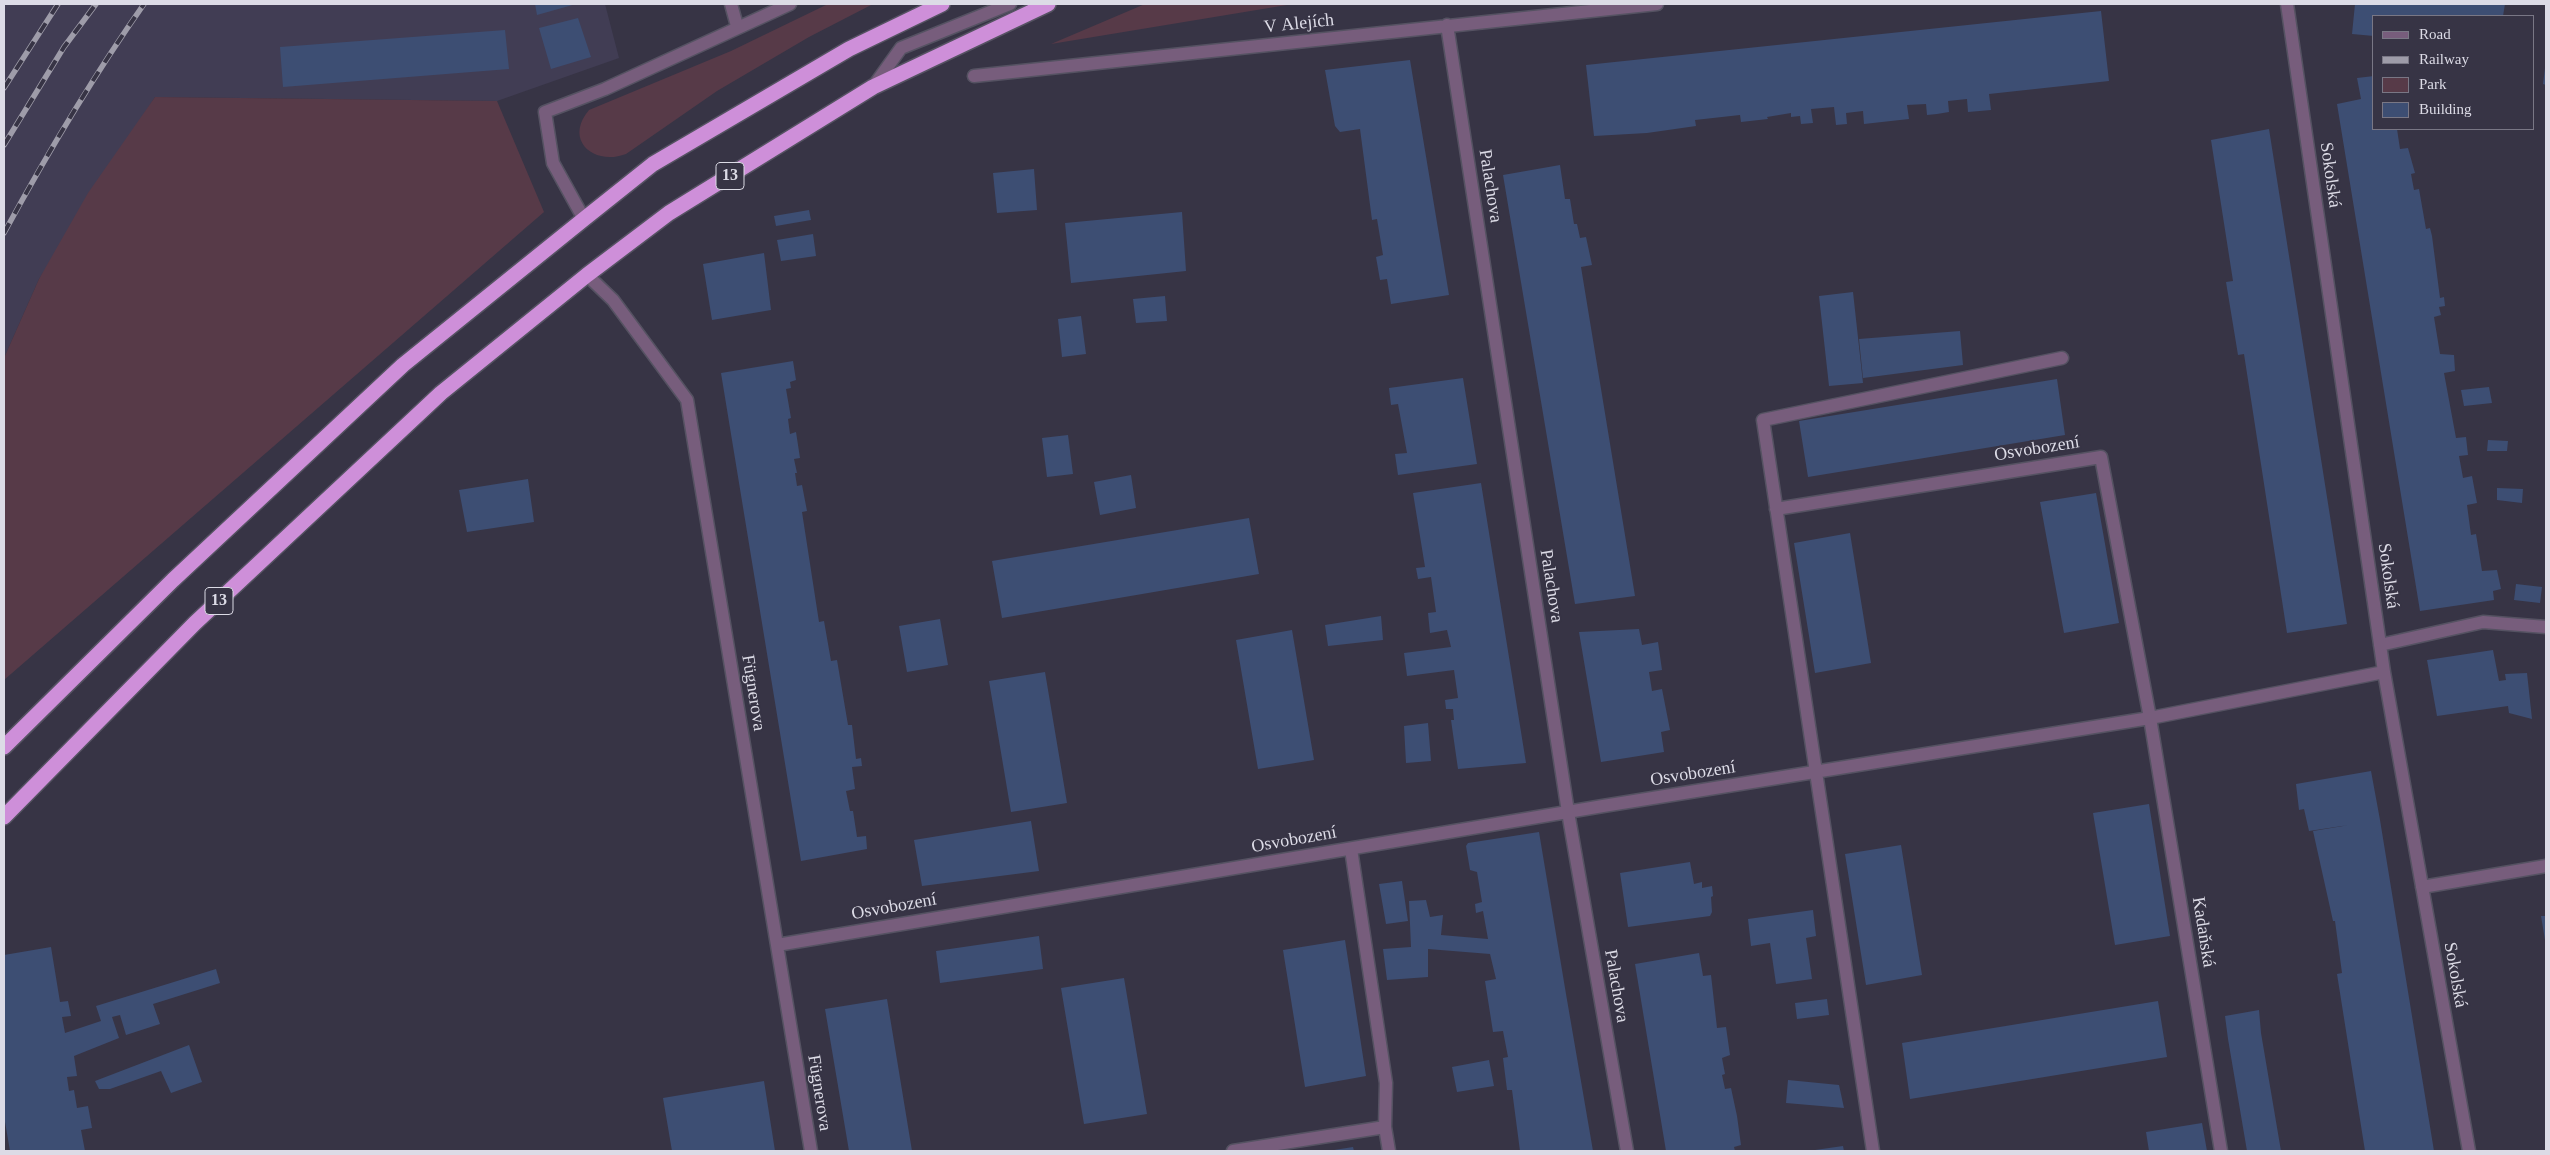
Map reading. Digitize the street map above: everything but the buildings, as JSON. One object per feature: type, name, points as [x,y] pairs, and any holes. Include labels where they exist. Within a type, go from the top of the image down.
[{"type":"highway","points":[[4,747],[173,580],[403,365],[584,219],[654,164],[849,49],[942,4]]},
{"type":"highway","name":"13","points":[[4,817],[195,623],[441,393],[587,275],[670,213],[873,87],[1048,4]]},
{"type":"street","points":[[731,4],[737,26]]},
{"type":"street","points":[[584,219],[553,164],[545,112],[605,89],[737,26],[790,4]]},
{"type":"street","points":[[873,87],[901,48],[1010,4]]},
{"type":"street","name":"V Alejích","points":[[974,76],[1657,4]]},
{"type":"street","name":"Sokolská","points":[[2287,4],[2384,672],[2469,1151]]},
{"type":"street","name":"Palachova","points":[[1447,25],[1568,812],[1627,1151]]},
{"type":"street","name":"Fügnerova","points":[[587,275],[613,300],[687,400],[811,1151]]},
{"type":"street","points":[[1873,1151],[1763,420],[2062,358]]},
{"type":"street","name":"Osvobození","points":[[1776,508],[2101,457],[2150,718]]},
{"type":"street","points":[[2380,645],[2483,622],[2546,627]]},
{"type":"street","name":"Osvobození","points":[[777,945],[1568,812],[2150,718],[2384,672]]},
{"type":"street","name":"Kadaňská","points":[[2150,718],[2221,1151]]},
{"type":"street","points":[[1351,849],[1386,1083],[1385,1127],[1389,1151]]},
{"type":"street","points":[[2422,887],[2546,866]]},
{"type":"street","points":[[1233,1151],[1385,1127]]},
{"type":"shaded area","points":[[4,4],[605,4],[619,58],[497,101],[155,97],[39,279],[4,358]]},
{"type":"green space","points":[[828,4],[873,4],[809,37],[717,91],[626,154],[603,157],[594,154],[581,141],[579,132],[582,121],[589,110],[731,51]]},
{"type":"green space","points":[[1145,4],[1293,4],[1051,44]]},
{"type":"green space","points":[[155,97],[497,101],[544,212],[4,680],[4,358],[39,279],[88,193]]},
{"type":"railway","points":[[4,88],[58,4]]},
{"type":"railway","points":[[4,145],[64,47],[96,4]]},
{"type":"railway","points":[[4,233],[71,117],[106,60],[144,4]]}]
